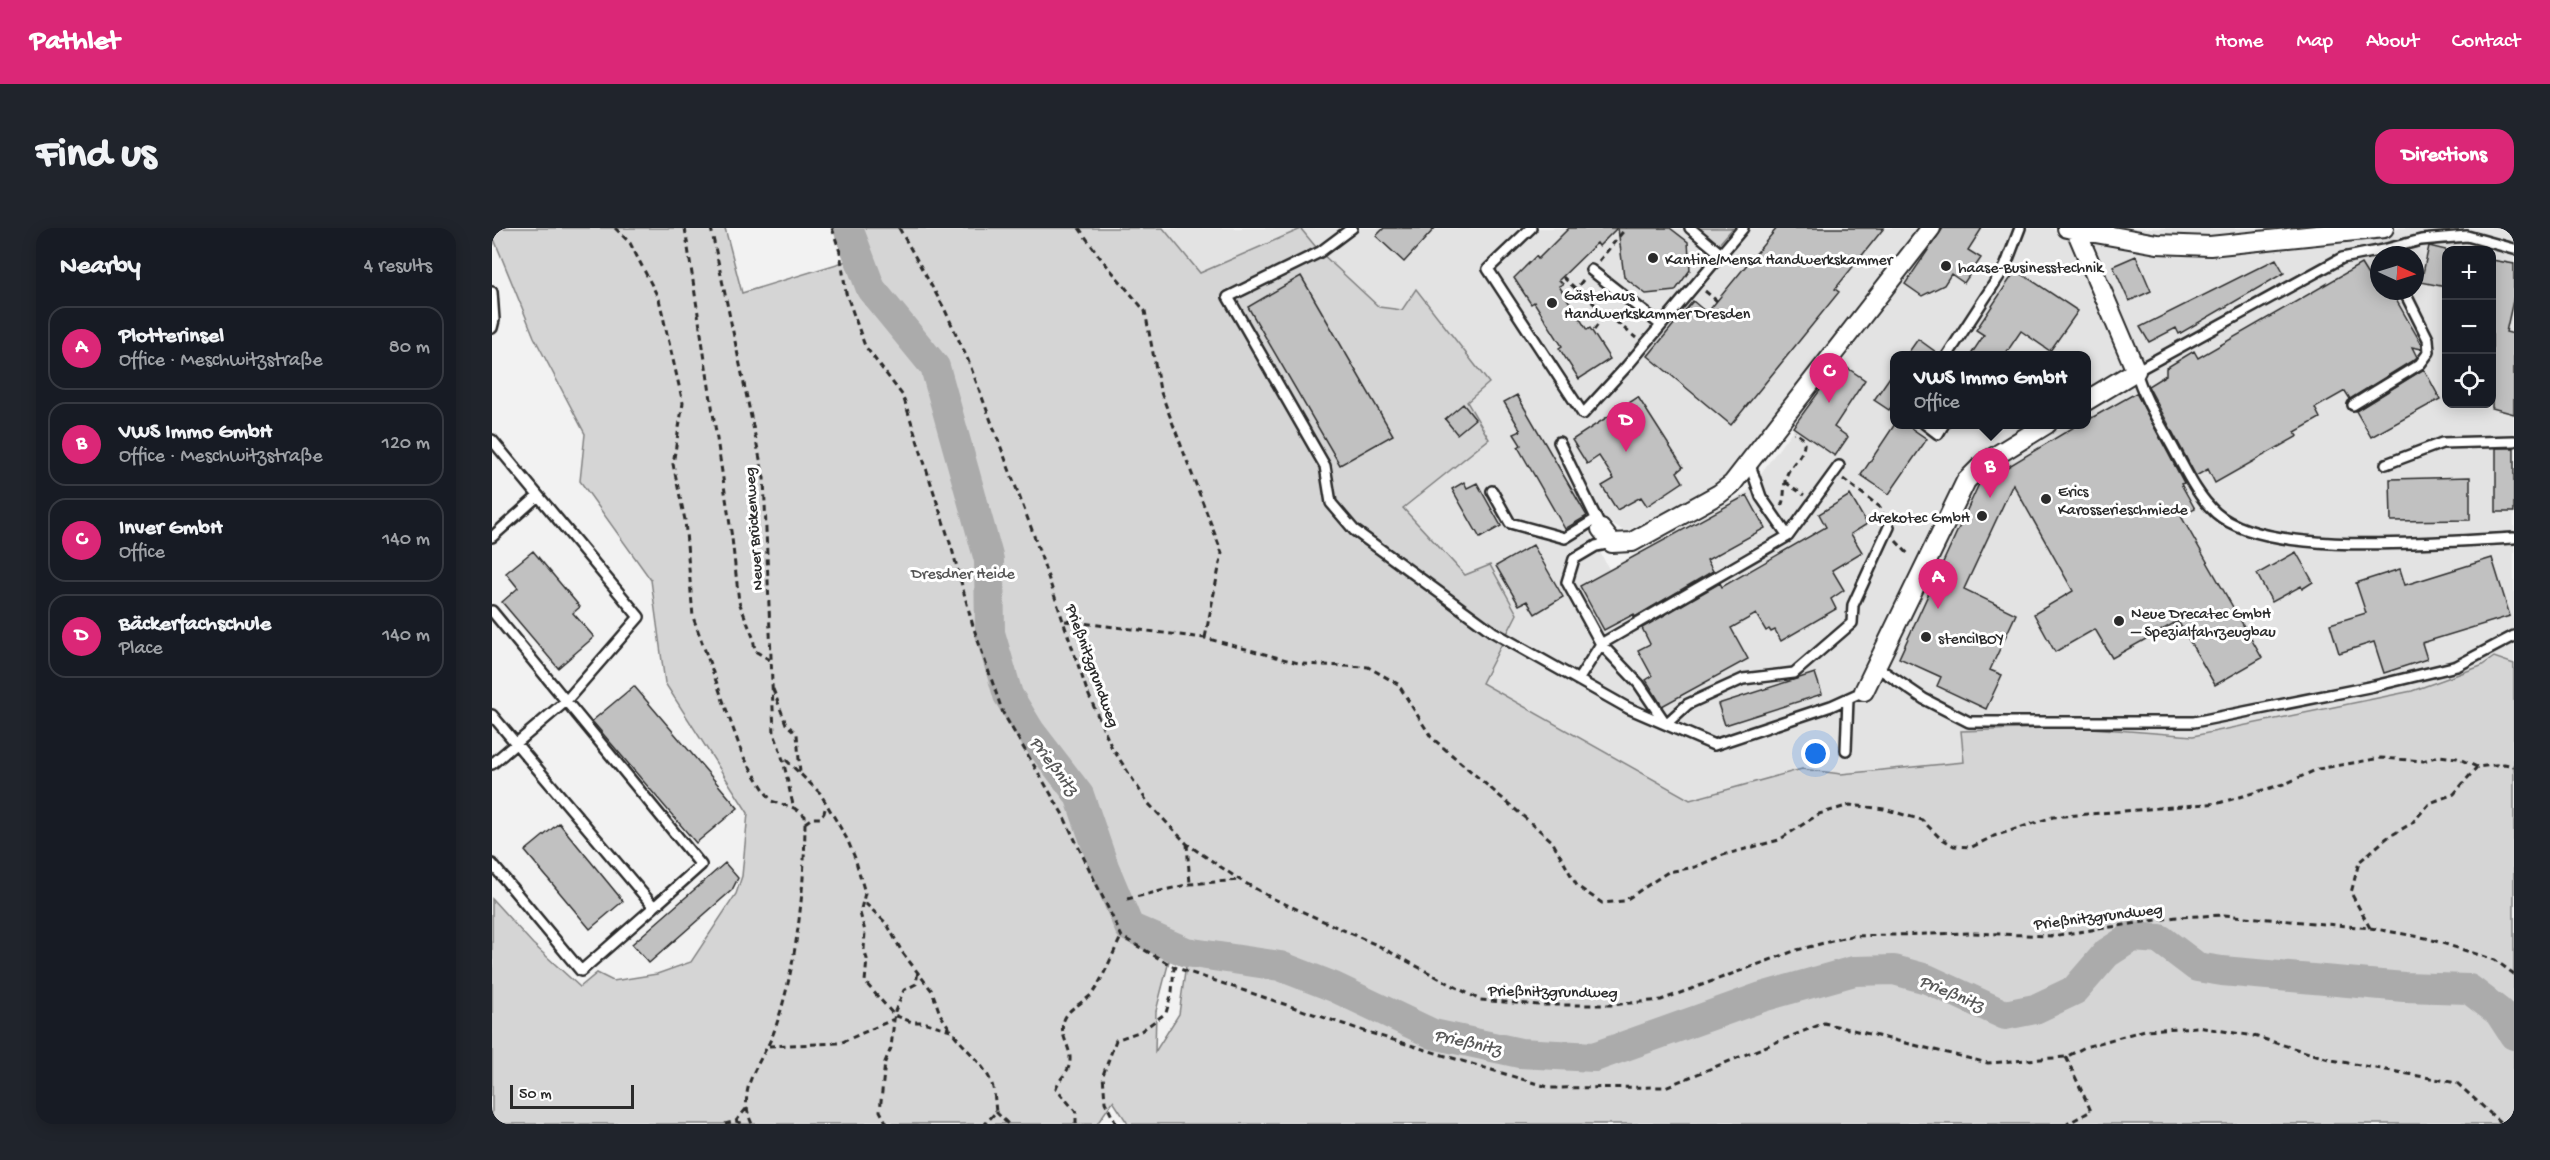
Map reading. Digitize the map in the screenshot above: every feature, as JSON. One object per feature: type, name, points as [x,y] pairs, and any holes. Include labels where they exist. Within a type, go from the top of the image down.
[{"type":"street","points":[[1603,530],[1632,542],[1719,494],[1732,484],[1931,228]]},
{"type":"street","points":[[2072,229],[2157,244],[2210,246],[2384,228]]},
{"type":"street","points":[[2072,229],[2136,371],[2091,398]]},
{"type":"street","points":[[1856,695],[1877,667],[1966,481],[1984,463],[2039,429]]},
{"type":"lane","points":[[1352,228],[1320,252],[1228,297],[1325,466],[1331,503],[1354,530],[1493,632],[1628,708],[1714,745],[1856,695],[1846,750]]},
{"type":"lane","points":[[1531,228],[1488,269],[1583,414],[1743,228]]},
{"type":"lane","points":[[1690,228],[1720,254]]},
{"type":"lane","points":[[1948,351],[2005,267],[2020,228]]},
{"type":"lane","points":[[2404,246],[2421,240],[2467,236],[2514,249]]},
{"type":"lane","points":[[2370,255],[2342,258],[2136,371],[2141,390],[2193,484],[2215,512],[2239,528],[2259,535],[2304,541],[2397,543],[2514,538]]},
{"type":"lane","points":[[1591,270],[1661,326]]},
{"type":"lane","points":[[492,291],[495,320],[492,328]]},
{"type":"lane","points":[[2353,405],[2420,364],[2429,352],[2428,339],[2408,300]]},
{"type":"lane","points":[[492,440],[639,617],[566,701],[492,764]]},
{"type":"lane","points":[[2386,464],[2442,443],[2514,441]]},
{"type":"lane","points":[[1559,442],[1603,530]]},
{"type":"lane","points":[[1749,462],[1761,497],[1788,536]]},
{"type":"lane","points":[[1578,680],[1601,644],[1788,536],[1839,466]]},
{"type":"lane","points":[[1492,491],[1510,523],[1565,538],[1603,530]]},
{"type":"lane","points":[[492,537],[538,496]]},
{"type":"lane","points":[[1666,724],[1688,704],[1743,679],[1794,673],[1824,649],[1852,623],[1853,605],[1889,527]]},
{"type":"lane","points":[[1603,530],[1596,546],[1574,559],[1567,582],[1601,644],[1639,684],[1666,724]]},
{"type":"lane","points":[[492,611],[701,865],[581,971],[492,864]]},
{"type":"lane","points":[[1877,667],[1924,699],[1969,722],[2194,722],[2374,686],[2457,666],[2514,636]]},
{"type":"lane","points":[[492,715],[654,907]]},
{"type":"path","points":[[615,228],[630,243],[659,299],[668,328],[683,403],[673,464],[685,520],[693,617],[743,756],[771,801],[794,808]]},
{"type":"path","points":[[685,228],[732,538],[739,602],[753,637],[755,651],[770,660]]},
{"type":"path","name":"Neuer Brückenweg","points":[[711,228],[764,478],[774,734],[784,759],[785,779],[790,786],[794,808],[805,816],[805,823]]},
{"type":"path","points":[[832,228],[840,252],[846,293],[865,346],[903,396],[973,626],[1003,713],[1062,813],[1122,937],[1174,967],[1367,1032],[1551,1088],[1665,1087],[1824,1023],[1988,1063],[2066,1057],[2085,1047],[2145,1030],[2198,1027],[2254,1036],[2332,1060],[2457,1083],[2502,1124]]},
{"type":"path","name":"Prießnitzgrundweg","points":[[899,228],[944,308],[968,360],[1065,621],[1087,691],[1111,746],[1148,803],[1187,844],[1240,880],[1272,898],[1379,946],[1480,1000],[1540,1005],[1611,1005],[1661,1000],[1797,950],[1851,936],[1971,933],[2052,936],[2168,918],[2223,915],[2370,928],[2426,938],[2495,960],[2514,974]]},
{"type":"path","points":[[1079,228],[1145,311],[1160,390],[1222,553],[1205,638]]},
{"type":"path","points":[[1563,278],[1576,289]]},
{"type":"path","points":[[1594,330],[1606,314]]},
{"type":"path","points":[[1775,516],[1785,499],[1786,477],[1805,448],[1804,439],[1781,422]]},
{"type":"path","points":[[1785,482],[1815,501]]},
{"type":"path","points":[[1065,621],[1205,638],[1302,664],[1368,667],[1398,684],[1431,737],[1552,841],[1577,886],[1602,903],[1624,901],[1668,872],[1695,867],[1723,855],[1779,840],[1819,814],[1850,805],[1884,809],[1922,820],[1939,837],[1954,846],[1971,847],[1994,836],[2053,817],[2219,803],[2287,783],[2318,769],[2381,758],[2423,761],[2439,756],[2457,759],[2477,767],[2504,764],[2514,766]]},
{"type":"path","points":[[771,686],[786,724],[797,734],[800,775]]},
{"type":"path","points":[[784,759],[820,793],[847,839],[864,882],[864,903],[860,913],[865,931],[864,950],[867,959],[865,982],[894,1017]]},
{"type":"path","points":[[2370,928],[2351,893],[2359,862],[2387,838],[2412,823],[2430,803],[2454,794],[2477,767]]},
{"type":"path","points":[[752,1124],[746,1109],[746,1093],[750,1077],[769,1046],[787,985],[798,926],[805,823],[812,818],[820,818],[826,805]]},
{"type":"path","points":[[1187,844],[1190,884]]},
{"type":"path","points":[[1127,899],[1190,884],[1240,880]]},
{"type":"path","points":[[864,903],[886,924],[902,952],[932,991],[944,1022],[961,1046],[978,1062],[993,1086],[996,1112],[1008,1124]]},
{"type":"path","points":[[1076,1124],[1076,1112],[1056,1088],[1059,1080],[1068,1072],[1070,1059],[1063,1037],[1063,1021],[1070,1010],[1091,995],[1122,937]]},
{"type":"path","points":[[1116,1124],[1105,1102],[1102,1075],[1116,1040],[1141,1031],[1166,1013],[1172,992],[1174,967]]},
{"type":"path","points":[[887,1124],[880,1111],[885,1062],[891,1048],[894,1017],[904,990],[916,984],[918,971]]},
{"type":"path","points":[[769,1046],[840,1043],[894,1017],[951,1030]]},
{"type":"path","points":[[2066,1057],[2091,1111],[2067,1124]]},
{"type":"path","points":[[725,1124],[736,1121],[746,1109]]},
{"type":"path","points":[[985,1124],[996,1112]]},
{"type":"path","points":[[736,1121],[744,1124]]},
{"type":"shaded area","points":[[1163,228],[1921,228],[1728,479],[1625,532],[1603,517],[1561,436],[1555,441],[1596,524],[1588,530],[1609,569],[1748,491],[1940,228],[2050,228],[2081,238],[2078,228],[2514,228],[2514,664],[2494,657],[2481,666],[2413,691],[2193,736],[2078,727],[1964,762],[1841,774],[1802,769],[1690,800],[1482,683],[1465,575],[1403,508],[1489,439],[1467,402],[1416,289],[1402,310],[1379,307],[1320,252],[1301,229],[1200,273]]},
{"type":"green space","name":"Dresdner Heide","points":[[492,228],[725,228],[742,293],[850,260],[839,228],[1163,228],[1200,273],[1301,229],[1320,252],[1379,307],[1402,310],[1416,289],[1489,383],[1467,402],[1489,439],[1403,508],[1465,575],[1490,565],[1517,614],[1482,683],[1690,800],[1802,769],[1841,774],[1964,762],[1961,731],[2078,727],[2193,736],[2412,691],[2481,666],[2494,657],[2514,664],[2514,1124],[1128,1124],[1113,1101],[1097,1124],[492,1124],[492,899],[533,944],[580,987],[597,973],[613,981],[657,974],[691,962],[736,894],[742,876],[748,813],[665,683],[651,580],[580,481],[585,434],[534,337],[492,234]],"holes":[[[1170,957],[1186,965],[1179,1014],[1155,1052],[1156,1011]]]},
{"type":"green space","points":[[1697,228],[1733,228],[1718,245]]},
{"type":"building","points":[[1384,228],[1435,228],[1404,262],[1376,236]]},
{"type":"building","name":"Gästehaus Handwerkskammer Dresden","points":[[1569,228],[1617,228],[1599,246],[1597,243],[1559,280],[1563,284],[1559,286],[1587,330],[1590,328],[1610,359],[1579,379],[1559,348],[1562,346],[1534,302],[1531,304],[1514,278],[1536,256],[1538,259]]},
{"type":"building","points":[[1618,228],[1670,228],[1688,242],[1690,270],[1675,291],[1646,294],[1624,277]]},
{"type":"building","points":[[1777,228],[1884,228],[1835,289],[1839,292],[1731,425],[1648,356],[1693,301],[1707,313]]},
{"type":"building","name":"haase-Businesstechnik","points":[[1943,228],[1982,228],[1968,250],[1981,258],[1964,283],[1951,274],[1944,285],[1922,296],[1905,284]]},
{"type":"building","points":[[2429,246],[2442,249],[2442,286],[2424,283],[2424,268]]},
{"type":"building","points":[[2136,256],[2151,291],[2129,301],[2113,266]]},
{"type":"building","points":[[2276,259],[2284,273],[2179,334],[2176,328],[2149,342],[2140,327]]},
{"type":"building","points":[[2496,261],[2514,264],[2514,296],[2506,332],[2514,334],[2514,414],[2492,408],[2496,408]]},
{"type":"building","points":[[2361,264],[2370,276],[2370,300],[2396,300],[2422,345],[2422,349],[2412,347],[2417,357],[2415,359],[2350,399],[2345,391],[2315,408],[2320,418],[2295,432],[2298,436],[2215,483],[2208,469],[2196,476],[2148,386],[2166,375],[2166,368],[2194,351],[2198,358]]},
{"type":"building","points":[[2016,270],[2078,311],[2050,351],[2021,331],[2007,351],[1973,351],[1984,335],[1976,330]]},
{"type":"building","points":[[1301,276],[1393,435],[1340,465],[1248,307]]},
{"type":"building","points":[[1918,339],[1934,351],[1910,351]]},
{"type":"building","points":[[1840,363],[1865,380],[1834,427],[1848,437],[1835,456],[1793,427]]},
{"type":"building","points":[[2424,369],[2440,399],[2371,437],[2356,411]]},
{"type":"building","points":[[1890,377],[1890,409],[1874,400]]},
{"type":"building","points":[[2136,393],[2184,483],[2181,484],[2195,509],[2181,516],[2262,658],[2215,685],[2178,621],[2112,658],[2095,629],[2055,652],[2034,614],[2073,591],[2013,484],[1964,589],[2016,614],[1990,670],[2002,675],[1986,709],[1937,686],[1941,677],[1899,658],[1979,484],[2071,429],[2091,429],[2091,418]]},
{"type":"building","points":[[1517,395],[1587,516],[1565,529],[1518,447],[1521,445],[1514,434],[1521,431],[1504,402]]},
{"type":"building","points":[[1638,397],[1683,467],[1677,472],[1683,482],[1647,506],[1641,497],[1617,510],[1602,486],[1614,479],[1599,456],[1587,464],[1572,440]]},
{"type":"building","points":[[1463,404],[1475,419],[1457,434],[1445,419]]},
{"type":"building","points":[[1892,429],[1912,429],[1927,439],[1889,494],[1861,475]]},
{"type":"building","points":[[2496,448],[2514,448],[2514,512],[2496,512]]},
{"type":"building","points":[[2470,477],[2470,520],[2391,521],[2390,479]]},
{"type":"building","points":[[1464,482],[1467,488],[1477,483],[1501,526],[1480,538],[1452,489]]},
{"type":"building","points":[[1747,495],[1765,528],[1707,560],[1713,571],[1635,617],[1634,614],[1604,630],[1580,586]]},
{"type":"building","points":[[1850,495],[1867,524],[1851,534],[1862,552],[1832,570],[1844,590],[1831,599],[1836,609],[1781,641],[1775,630],[1766,631],[1756,614],[1731,628],[1748,659],[1662,706],[1646,680],[1652,676],[1638,650],[1650,644],[1642,628],[1720,583],[1722,587],[1826,527],[1819,514]]},
{"type":"building","points":[[1533,545],[1563,597],[1535,614],[1527,601],[1519,605],[1496,566]]},
{"type":"building","points":[[533,551],[580,607],[573,613],[594,637],[558,668],[502,602],[518,588],[506,573]]},
{"type":"building","points":[[2296,552],[2313,582],[2272,602],[2257,574]]},
{"type":"building","points":[[2492,558],[2510,616],[2422,643],[2427,659],[2384,673],[2374,642],[2339,653],[2330,624],[2366,613],[2356,583],[2400,569],[2405,585]]},
{"type":"building","points":[[1815,673],[1822,694],[1725,725],[1718,704]]},
{"type":"building","points":[[634,686],[738,808],[696,843],[592,721]]},
{"type":"building","points":[[559,823],[623,901],[590,929],[525,851]]},
{"type":"building","points":[[725,863],[738,878],[732,890],[649,963],[632,944]]},
{"type":"waterway","name":"Prießnitz","points":[[848,228],[871,289],[935,367],[989,560],[990,633],[1008,695],[1030,731],[1079,795],[1104,867],[1129,927],[1186,952],[1280,966],[1334,987],[1433,1034],[1520,1053],[1594,1057],[1762,997],[1854,971],[1894,970],[1927,979],[2005,1015],[2035,1009],[2075,990],[2107,953],[2132,937],[2160,939],[2197,967],[2222,971],[2404,987],[2469,989],[2499,1012],[2514,1035]]},
{"type":"place","name":"Kantine/Mensa Handwerkskammer","points":[[1653,258]]},
{"type":"place","name":"haase-Businesstechnik","points":[[1946,266]]},
{"type":"place","name":"Gästehaus Handwerkskammer Dresden","points":[[1552,303]]},
{"type":"place","name":"Inver GmbH","points":[[1829,403]]},
{"type":"place","name":"Bäckerfachschule","points":[[1626,452]]},
{"type":"place","name":"VWS Immo GmbH","points":[[1990,498]]},
{"type":"place","name":"Erics Karosserieschmiede","points":[[2046,499]]},
{"type":"place","name":"drekotec GmbH","points":[[1982,516]]},
{"type":"place","name":"Plotterinsel","points":[[1938,609]]},
{"type":"place","name":"Neue Drecatec GmbH – Spezialfahrzeugbau","points":[[2119,621]]},
{"type":"place","name":"stencilBOY","points":[[1926,637]]}]
